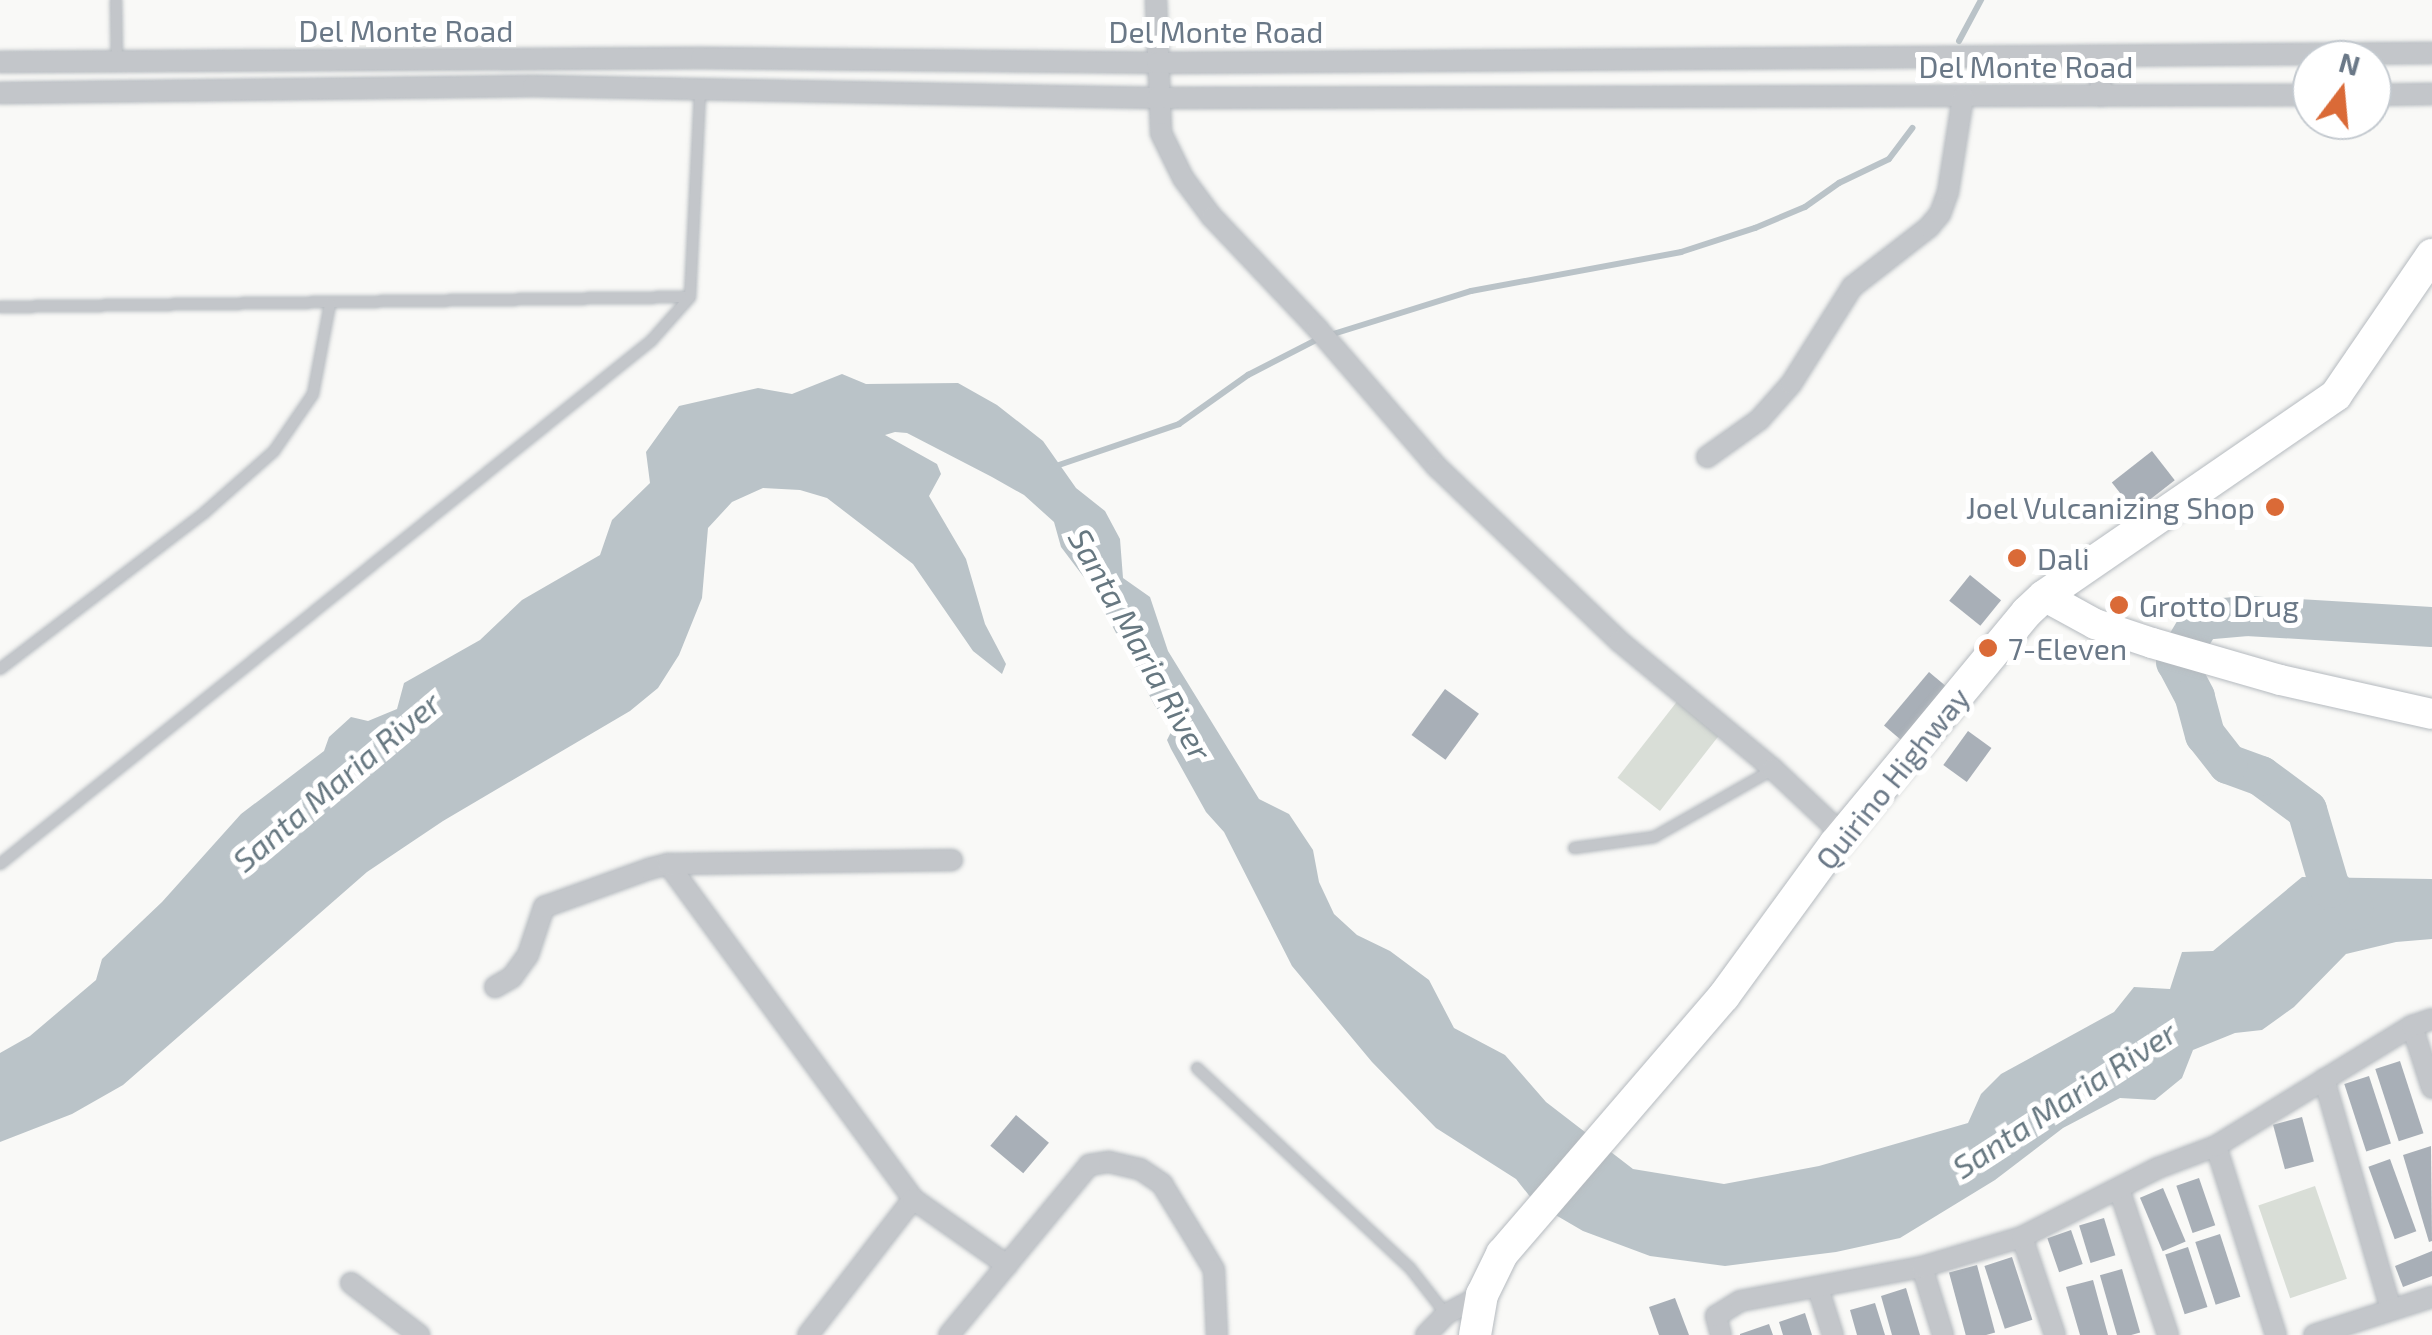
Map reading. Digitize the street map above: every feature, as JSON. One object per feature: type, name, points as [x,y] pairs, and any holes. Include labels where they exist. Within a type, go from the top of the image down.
[{"type":"main road","name":"Quirino Highway","points":[[1475,1335],[1482,1294],[1502,1254],[1724,996],[1843,834],[2044,596],[2336,395],[2432,256]]},
{"type":"street","points":[[1156,0],[1161,133],[1183,178],[1212,218],[1323,336],[1437,467],[1618,641],[1773,769],[1843,834]]},
{"type":"street","name":"Del Monte Road","points":[[0,62],[701,58],[1157,63],[2432,53]]},
{"type":"street","points":[[2100,56],[2100,96]]},
{"type":"street","points":[[700,90],[701,58]]},
{"type":"street","name":"Del Monte Road","points":[[0,93],[533,86],[1157,98],[2292,95]]},
{"type":"street","points":[[2392,95],[2432,94]]},
{"type":"street","points":[[1707,456],[1760,420],[1792,384],[1852,287],[1930,227],[1940,214],[1948,192],[1963,97]]},
{"type":"street","points":[[2044,596],[2095,624],[2152,643],[2280,680],[2432,714]]},
{"type":"street","points":[[494,988],[512,977],[528,955],[544,907],[551,902],[668,864],[952,860]]},
{"type":"street","points":[[668,864],[913,1199],[1007,1265]]},
{"type":"street","points":[[1721,1335],[1716,1316],[1740,1300],[1922,1267],[2022,1237],[2216,1146],[2422,1022],[2432,1088]]},
{"type":"street","points":[[2324,1078],[2391,1309]]},
{"type":"street","points":[[2216,1146],[2276,1335]]},
{"type":"street","points":[[950,1335],[1089,1165],[1109,1162],[1140,1168],[1162,1184],[1214,1270],[1217,1335]]},
{"type":"street","points":[[2119,1190],[2168,1335]]},
{"type":"street","points":[[808,1335],[913,1199]]},
{"type":"street","points":[[2022,1237],[2055,1335]]},
{"type":"street","points":[[1922,1267],[1943,1335]]},
{"type":"street","points":[[351,1283],[419,1335]]},
{"type":"street","points":[[1818,1288],[1833,1335]]},
{"type":"street","points":[[1426,1335],[1446,1314],[1482,1294]]},
{"type":"street","points":[[2314,1335],[2432,1297]]},
{"type":"lane","points":[[116,0],[116,61]]},
{"type":"lane","points":[[0,864],[651,342],[690,297],[700,90]]},
{"type":"lane","points":[[0,306],[690,297]]},
{"type":"lane","points":[[0,668],[204,513],[274,450],[313,394],[330,304]]},
{"type":"lane","points":[[1574,848],[1654,837],[1773,769]]},
{"type":"lane","points":[[1197,1068],[1326,1185],[1410,1268],[1446,1314]]},
{"type":"shaded area","points":[[1679,699],[1722,732],[1660,811],[1617,778]]},
{"type":"shaded area","points":[[2315,1186],[2347,1279],[2290,1298],[2258,1206]]},
{"type":"water","name":"Santa Maria River","points":[[842,374],[866,384],[958,383],[997,405],[1043,441],[1076,488],[1105,511],[1120,539],[1123,578],[1150,597],[1168,651],[1259,799],[1289,814],[1313,850],[1319,882],[1334,914],[1357,935],[1390,951],[1429,980],[1454,1028],[1505,1055],[1546,1102],[1633,1169],[1724,1184],[1819,1166],[1968,1123],[1981,1094],[2001,1074],[2114,1012],[2134,987],[2170,989],[2182,952],[2213,951],[2302,877],[2432,879],[2432,939],[2396,942],[2346,954],[2294,1007],[2262,1030],[2235,1033],[2193,1050],[2182,1078],[2155,1100],[2120,1098],[2063,1128],[1995,1180],[1900,1238],[1836,1252],[1725,1266],[1650,1256],[1583,1231],[1535,1203],[1516,1179],[1436,1128],[1372,1062],[1292,966],[1224,832],[1206,812],[1171,749],[1167,740],[1173,728],[1155,706],[1092,588],[1061,547],[1054,522],[1024,495],[907,433],[895,432],[885,435],[937,464],[941,474],[929,496],[966,559],[985,624],[1006,664],[1002,674],[973,651],[913,564],[827,498],[800,490],[763,488],[732,502],[708,528],[702,598],[679,655],[658,688],[630,711],[443,821],[367,872],[123,1085],[72,1114],[0,1142],[0,1053],[30,1036],[96,980],[102,959],[162,902],[241,814],[324,751],[329,737],[351,717],[368,721],[397,709],[404,683],[480,640],[522,600],[600,555],[612,520],[650,483],[646,452],[679,406],[758,388],[792,394]]},
{"type":"building","points":[[2152,451],[2175,480],[2135,512],[2112,482]]},
{"type":"building","points":[[1970,575],[2001,600],[1980,626],[1949,601]]},
{"type":"building","points":[[1929,672],[1952,691],[1907,745],[1884,726]]},
{"type":"building","points":[[1445,689],[1479,714],[1445,760],[1411,735]]},
{"type":"building","points":[[1968,731],[1991,748],[1967,782],[1943,765]]},
{"type":"building","points":[[2400,1061],[2423,1133],[2399,1141],[2375,1069]]},
{"type":"building","points":[[2369,1076],[2391,1144],[2366,1152],[2344,1084]]},
{"type":"building","points":[[1016,1115],[1049,1143],[1023,1173],[990,1146]]},
{"type":"building","points":[[2302,1117],[2314,1161],[2285,1169],[2273,1125]]},
{"type":"building","points":[[2431,1146],[2432,1241],[2429,1242],[2403,1155]]},
{"type":"building","points":[[2390,1159],[2416,1231],[2395,1239],[2368,1167]]},
{"type":"building","points":[[2199,1178],[2215,1225],[2193,1233],[2176,1186]]},
{"type":"building","points":[[2163,1188],[2186,1241],[2163,1251],[2140,1198]]},
{"type":"building","points":[[2104,1218],[2115,1255],[2091,1263],[2079,1226]]},
{"type":"building","points":[[2071,1230],[2083,1264],[2059,1272],[2047,1238]]},
{"type":"building","points":[[2220,1234],[2240,1297],[2216,1305],[2195,1242]]},
{"type":"building","points":[[2188,1247],[2207,1307],[2185,1314],[2165,1254]]},
{"type":"building","points":[[2432,1251],[2432,1276],[2403,1287],[2395,1266]]},
{"type":"building","points":[[2012,1257],[2032,1320],[2005,1329],[1984,1266]]},
{"type":"building","points":[[1977,1265],[1995,1333],[1966,1335],[1949,1273]]},
{"type":"building","points":[[2122,1269],[2140,1332],[2117,1335],[2100,1275]]},
{"type":"building","points":[[2093,1280],[2108,1335],[2080,1335],[2066,1287]]},
{"type":"building","points":[[1906,1288],[1920,1335],[1892,1335],[1881,1296]]},
{"type":"building","points":[[1675,1298],[1689,1335],[1659,1335],[1649,1307]]},
{"type":"building","points":[[1875,1303],[1885,1335],[1857,1335],[1850,1310]]},
{"type":"building","points":[[1805,1313],[1812,1335],[1783,1335],[1779,1322]]},
{"type":"building","points":[[1769,1324],[1773,1335],[1740,1335],[1740,1334]]},
{"type":"waterway","points":[[1959,41],[1981,0]]},
{"type":"waterway","points":[[1330,335],[1471,291],[1681,252],[1755,228],[1805,207],[1839,183],[1889,159],[1912,128]]},
{"type":"waterway","points":[[1053,467],[1179,424],[1248,375],[1318,339]]},
{"type":"waterway","points":[[2354,910],[2330,888],[2307,810],[2261,776],[2228,764],[2205,735],[2195,697],[2176,662],[2201,620],[2247,616],[2432,627]]},
{"type":"place","name":"Joel Vulcanizing Shop","points":[[2275,507]]},
{"type":"place","name":"Dali","points":[[2017,558]]},
{"type":"place","name":"Grotto Drug","points":[[2119,605]]},
{"type":"place","name":"7-Eleven","points":[[1988,648]]}]
